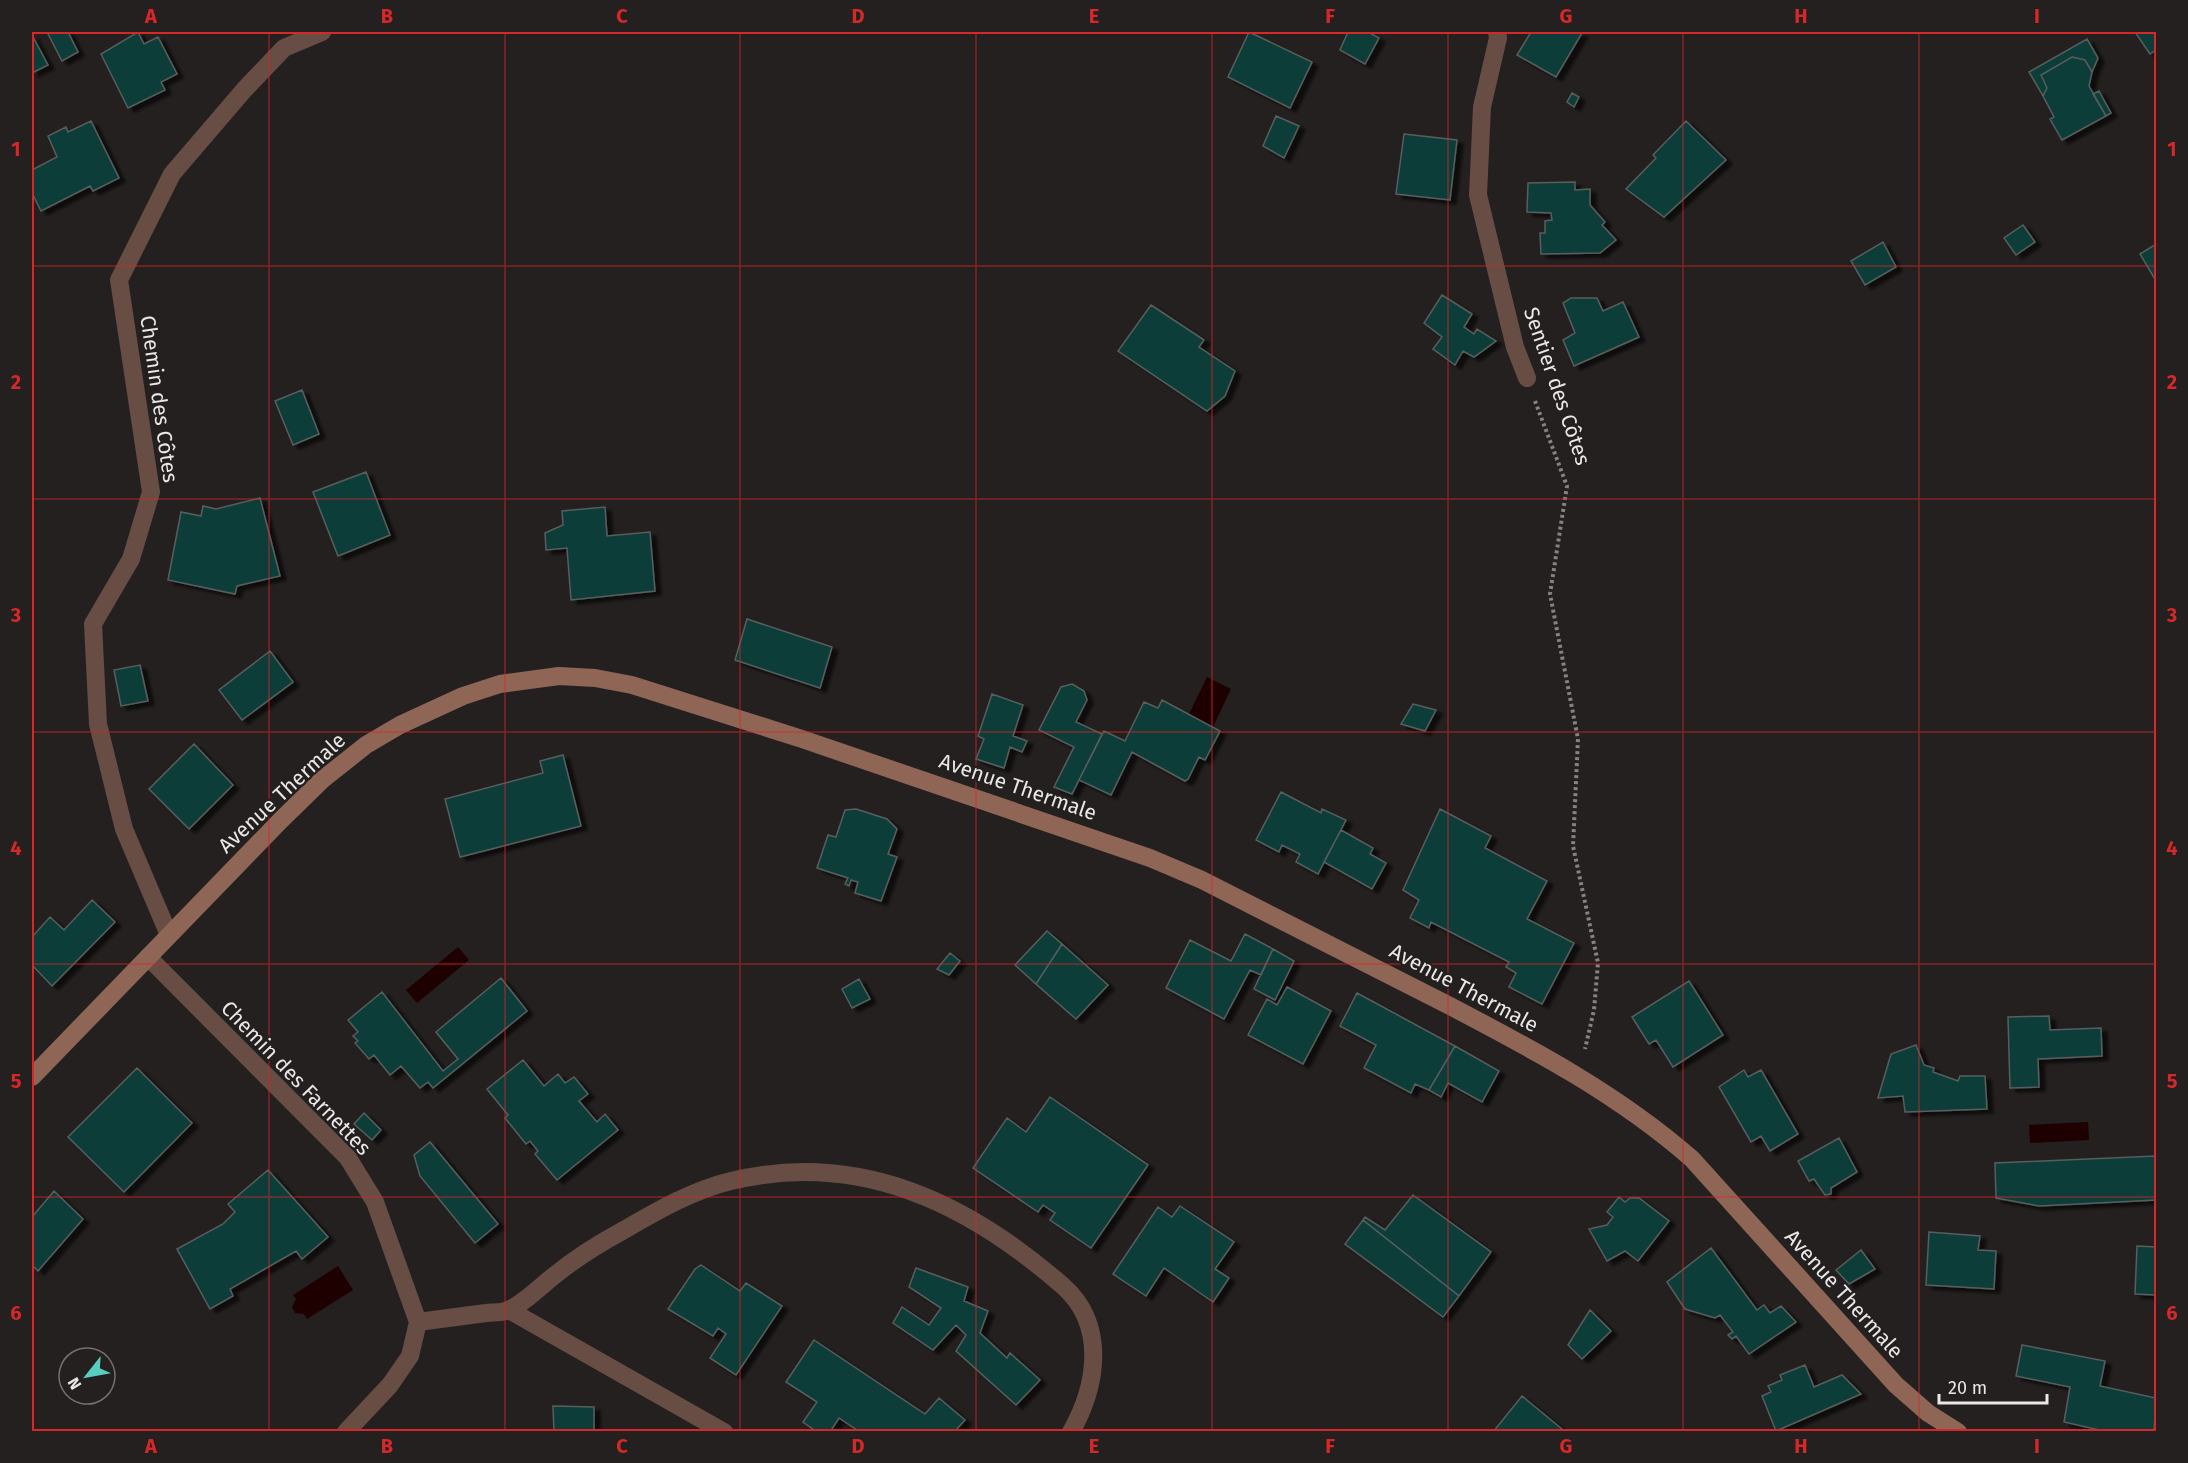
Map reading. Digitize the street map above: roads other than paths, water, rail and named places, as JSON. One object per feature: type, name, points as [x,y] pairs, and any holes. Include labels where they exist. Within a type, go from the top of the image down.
[{"type":"main road","name":"Avenue Thermale","points":[[32,1077],[322,780],[366,745],[427,711],[500,684],[559,676],[595,678],[632,685],[802,739],[1150,858],[1202,880],[1370,965],[1579,1076],[1655,1127],[1692,1159],[1896,1385],[1928,1413],[1958,1431]]},
{"type":"street","name":"Chemin des Côtes","points":[[169,935],[124,829],[98,724],[93,624],[131,559],[151,492],[119,280],[172,174],[244,90],[284,48],[322,32]]},
{"type":"street","name":"Sentier des Côtes","points":[[1497,32],[1498,38],[1482,107],[1478,195],[1515,347],[1527,378]]},
{"type":"street","name":"Chemin des Farnettes","points":[[148,957],[348,1158],[375,1202],[418,1322]]},
{"type":"street","points":[[346,1431],[390,1385],[410,1356],[418,1322],[509,1310],[564,1268],[622,1231],[677,1201],[730,1181],[767,1175],[820,1172],[878,1179],[927,1197],[979,1223],[1028,1256],[1068,1291],[1085,1317],[1093,1344],[1094,1371],[1086,1406],[1071,1431]]},
{"type":"street","points":[[509,1310],[724,1431]]}]
